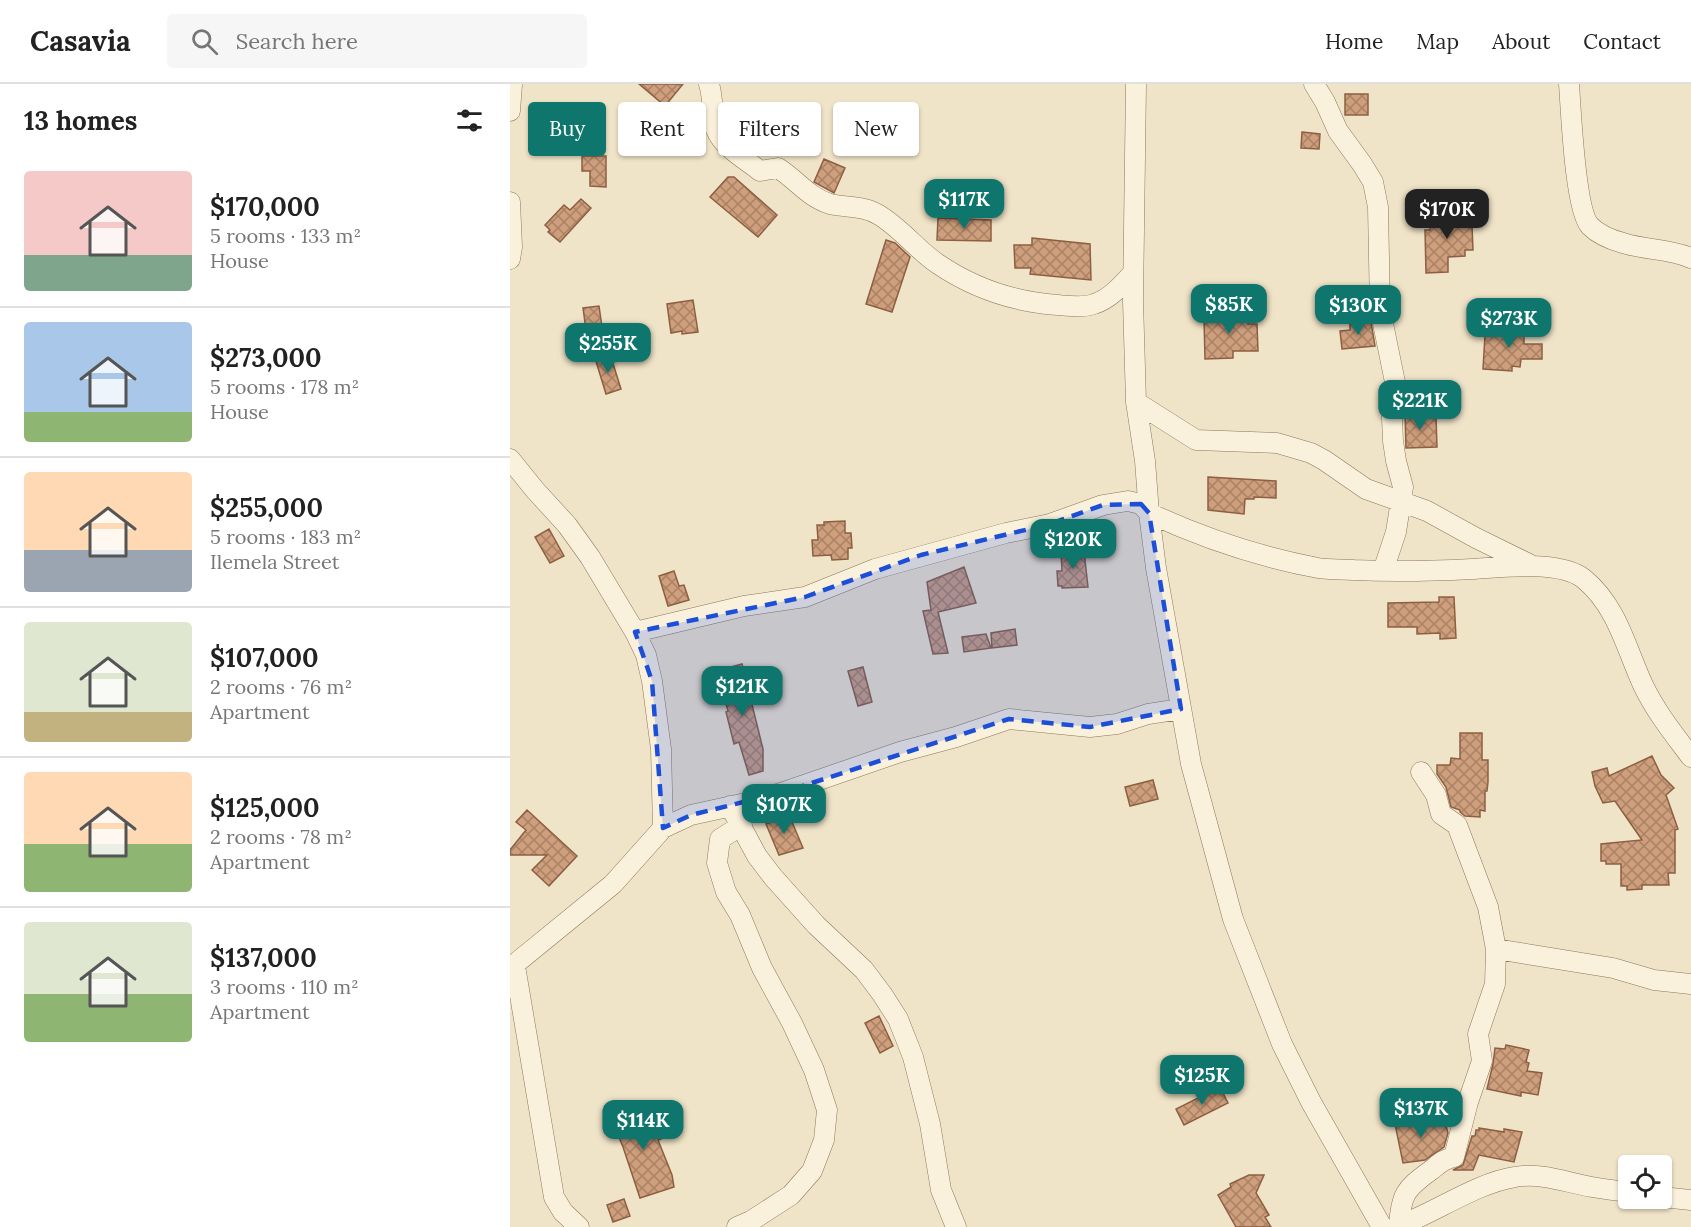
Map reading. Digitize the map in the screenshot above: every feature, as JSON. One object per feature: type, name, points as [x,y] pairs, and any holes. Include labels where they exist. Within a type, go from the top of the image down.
[{"type":"street","points":[[510,111],[512,84]]},
{"type":"street","points":[[709,84],[714,126],[718,134],[728,146],[760,171],[778,168],[812,197],[832,204],[867,208],[895,225],[936,263],[969,282],[1012,299],[1032,304],[1083,306],[1095,304],[1108,297],[1121,287],[1132,273]]},
{"type":"street","points":[[1136,84],[1132,273],[1136,402],[1146,461],[1149,513],[1156,568],[1191,764],[1233,920],[1282,1044],[1311,1102],[1382,1227]]},
{"type":"street","points":[[1314,84],[1325,102],[1330,118],[1373,182],[1378,207],[1380,309],[1395,382],[1395,404],[1392,418],[1396,461],[1403,487],[1396,532],[1383,572]]},
{"type":"street","points":[[1569,84],[1580,192],[1585,216],[1590,225],[1622,243],[1680,253],[1691,258]]},
{"type":"street","points":[[510,202],[512,247],[510,259]]},
{"type":"street","points":[[1136,402],[1196,440],[1276,443],[1295,448],[1324,460],[1366,489],[1427,511],[1476,538],[1533,565],[1574,573],[1582,577],[1598,592],[1608,606],[1661,718],[1691,756]]},
{"type":"street","points":[[510,459],[567,525],[590,557],[635,632],[646,655],[652,681],[662,758],[663,828]]},
{"type":"street","points":[[635,632],[744,606],[806,597],[875,568],[1006,533],[1050,524],[1103,505],[1128,501],[1141,504],[1149,513],[1224,544],[1320,568],[1383,572],[1533,565]]},
{"type":"street","points":[[579,1227],[563,1212],[554,1197],[512,967],[613,884],[663,828],[691,815],[784,792],[900,752],[956,737],[1009,719],[1090,727],[1117,724],[1148,714],[1181,709]]},
{"type":"street","points":[[1397,1227],[1400,1207],[1407,1189],[1444,1159],[1454,1157],[1468,1102],[1482,1061],[1478,1034],[1495,984],[1496,949],[1488,907],[1457,825],[1441,814],[1436,795],[1422,772]]},
{"type":"street","points":[[730,806],[757,856],[773,877],[816,925],[864,970],[898,1019],[913,1057],[930,1124],[941,1190],[956,1227]]},
{"type":"street","points":[[737,1227],[751,1221],[790,1195],[812,1171],[824,1140],[827,1110],[814,1070],[762,968],[740,915],[726,892],[717,863],[720,839],[742,825]]},
{"type":"street","points":[[1496,949],[1613,968],[1654,980],[1691,984]]},
{"type":"street","points":[[1397,1227],[1495,1181],[1518,1176],[1567,1181],[1618,1191]]},
{"type":"street","points":[[1672,1198],[1691,1200]]},
{"type":"highlighted area","points":[[1141,504],[1149,513],[1181,709],[1090,727],[1009,719],[784,792],[691,815],[663,828],[652,681],[635,632],[805,597],[921,555],[1050,524],[1103,505]]},
{"type":"building","points":[[639,84],[683,84],[668,102],[660,102]]},
{"type":"building","points":[[1345,94],[1368,94],[1368,115],[1345,115]]},
{"type":"building","points":[[1302,132],[1320,134],[1319,149],[1301,148]]},
{"type":"building","points":[[582,156],[606,156],[606,187],[590,186],[590,171],[582,171]]},
{"type":"building","points":[[824,159],[845,168],[834,193],[814,182]]},
{"type":"building","points":[[728,177],[734,177],[777,215],[758,237],[710,197]]},
{"type":"building","points":[[581,199],[591,208],[560,242],[548,232],[550,230],[545,225],[564,205],[570,210]]},
{"type":"building","points":[[1443,209],[1464,209],[1464,225],[1472,225],[1473,250],[1465,250],[1465,256],[1448,257],[1448,272],[1426,273],[1425,230],[1430,230],[1430,219],[1443,219]]},
{"type":"building","points":[[938,218],[991,220],[991,241],[937,240]]},
{"type":"building","points":[[1032,238],[1090,244],[1091,280],[1030,274],[1031,268],[1015,268],[1014,245],[1032,245]]},
{"type":"building","points":[[886,240],[895,243],[910,257],[892,312],[866,304]]},
{"type":"building","points":[[693,300],[698,332],[671,333],[667,304]]},
{"type":"building","points":[[599,306],[603,334],[587,337],[583,308]]},
{"type":"building","points":[[1214,311],[1231,311],[1231,315],[1248,314],[1248,324],[1257,324],[1258,351],[1233,351],[1233,358],[1205,359],[1204,320],[1214,320]]},
{"type":"building","points":[[1371,322],[1375,346],[1342,349],[1340,331],[1350,330],[1350,324]]},
{"type":"building","points":[[1502,324],[1524,325],[1524,344],[1542,344],[1542,359],[1521,359],[1520,367],[1512,366],[1512,371],[1483,369],[1485,335],[1502,334]]},
{"type":"building","points":[[610,354],[621,389],[606,394],[595,358]]},
{"type":"building","points":[[1405,413],[1423,413],[1423,418],[1436,417],[1437,447],[1406,448]]},
{"type":"building","points":[[1208,477],[1276,481],[1276,498],[1245,499],[1244,514],[1208,510]]},
{"type":"building","points":[[845,521],[845,533],[851,533],[852,548],[848,548],[848,559],[832,560],[831,555],[813,556],[812,540],[818,540],[817,525],[824,525],[824,522]]},
{"type":"building","points":[[549,529],[564,556],[550,563],[535,537]]},
{"type":"building","points":[[1084,551],[1088,587],[1062,588],[1058,586],[1057,571],[1062,571],[1061,552]]},
{"type":"building","points":[[964,567],[976,603],[938,612],[948,653],[933,654],[923,611],[931,610],[927,582]]},
{"type":"building","points":[[674,571],[679,586],[684,585],[689,600],[668,606],[659,576]]},
{"type":"building","points":[[1439,597],[1454,597],[1456,638],[1440,639],[1440,633],[1417,634],[1417,627],[1388,627],[1388,603],[1439,602]]},
{"type":"building","points":[[1015,629],[1017,645],[992,648],[991,633]]},
{"type":"building","points":[[986,634],[991,648],[964,652],[962,637]]},
{"type":"building","points":[[742,664],[763,749],[763,771],[749,775],[739,742],[734,744],[719,679],[723,678],[720,670]]},
{"type":"building","points":[[863,667],[872,702],[858,706],[848,671]]},
{"type":"building","points":[[1460,733],[1482,733],[1482,760],[1488,760],[1488,782],[1487,791],[1485,791],[1485,811],[1480,810],[1480,817],[1465,816],[1460,810],[1451,807],[1446,787],[1437,774],[1437,765],[1450,765],[1451,758],[1460,759]]},
{"type":"building","points":[[1652,756],[1661,775],[1674,788],[1666,795],[1678,829],[1675,830],[1675,873],[1668,873],[1669,885],[1642,885],[1642,889],[1627,890],[1627,886],[1621,886],[1621,864],[1606,864],[1606,861],[1601,861],[1601,844],[1642,840],[1615,801],[1603,803],[1595,786],[1592,772],[1607,768],[1609,776]]},
{"type":"building","points":[[1153,780],[1158,799],[1130,806],[1125,787]]},
{"type":"building","points":[[527,810],[577,856],[549,886],[532,870],[547,855],[510,855],[510,850],[526,830],[516,822]]},
{"type":"building","points":[[789,815],[803,848],[779,855],[766,824]]},
{"type":"building","points":[[879,1016],[893,1046],[880,1053],[865,1023]]},
{"type":"building","points":[[1506,1045],[1529,1050],[1526,1062],[1529,1063],[1527,1071],[1542,1073],[1538,1095],[1521,1092],[1521,1096],[1487,1089],[1495,1048],[1505,1049]]},
{"type":"building","points":[[1220,1087],[1228,1103],[1184,1125],[1176,1109]]},
{"type":"building","points":[[645,1103],[661,1139],[658,1140],[672,1175],[674,1187],[640,1198],[612,1120],[616,1118],[615,1114]]},
{"type":"building","points":[[1426,1119],[1426,1121],[1445,1122],[1448,1133],[1444,1147],[1425,1160],[1403,1163],[1395,1124]]},
{"type":"building","points":[[1479,1128],[1522,1132],[1514,1162],[1479,1155],[1473,1170],[1453,1170],[1463,1165],[1472,1136],[1475,1136]]},
{"type":"building","points":[[1249,1175],[1264,1175],[1256,1193],[1269,1215],[1265,1217],[1271,1227],[1236,1227],[1218,1195],[1231,1187],[1230,1184]]},
{"type":"building","points":[[624,1199],[630,1216],[613,1222],[607,1205]]}]
